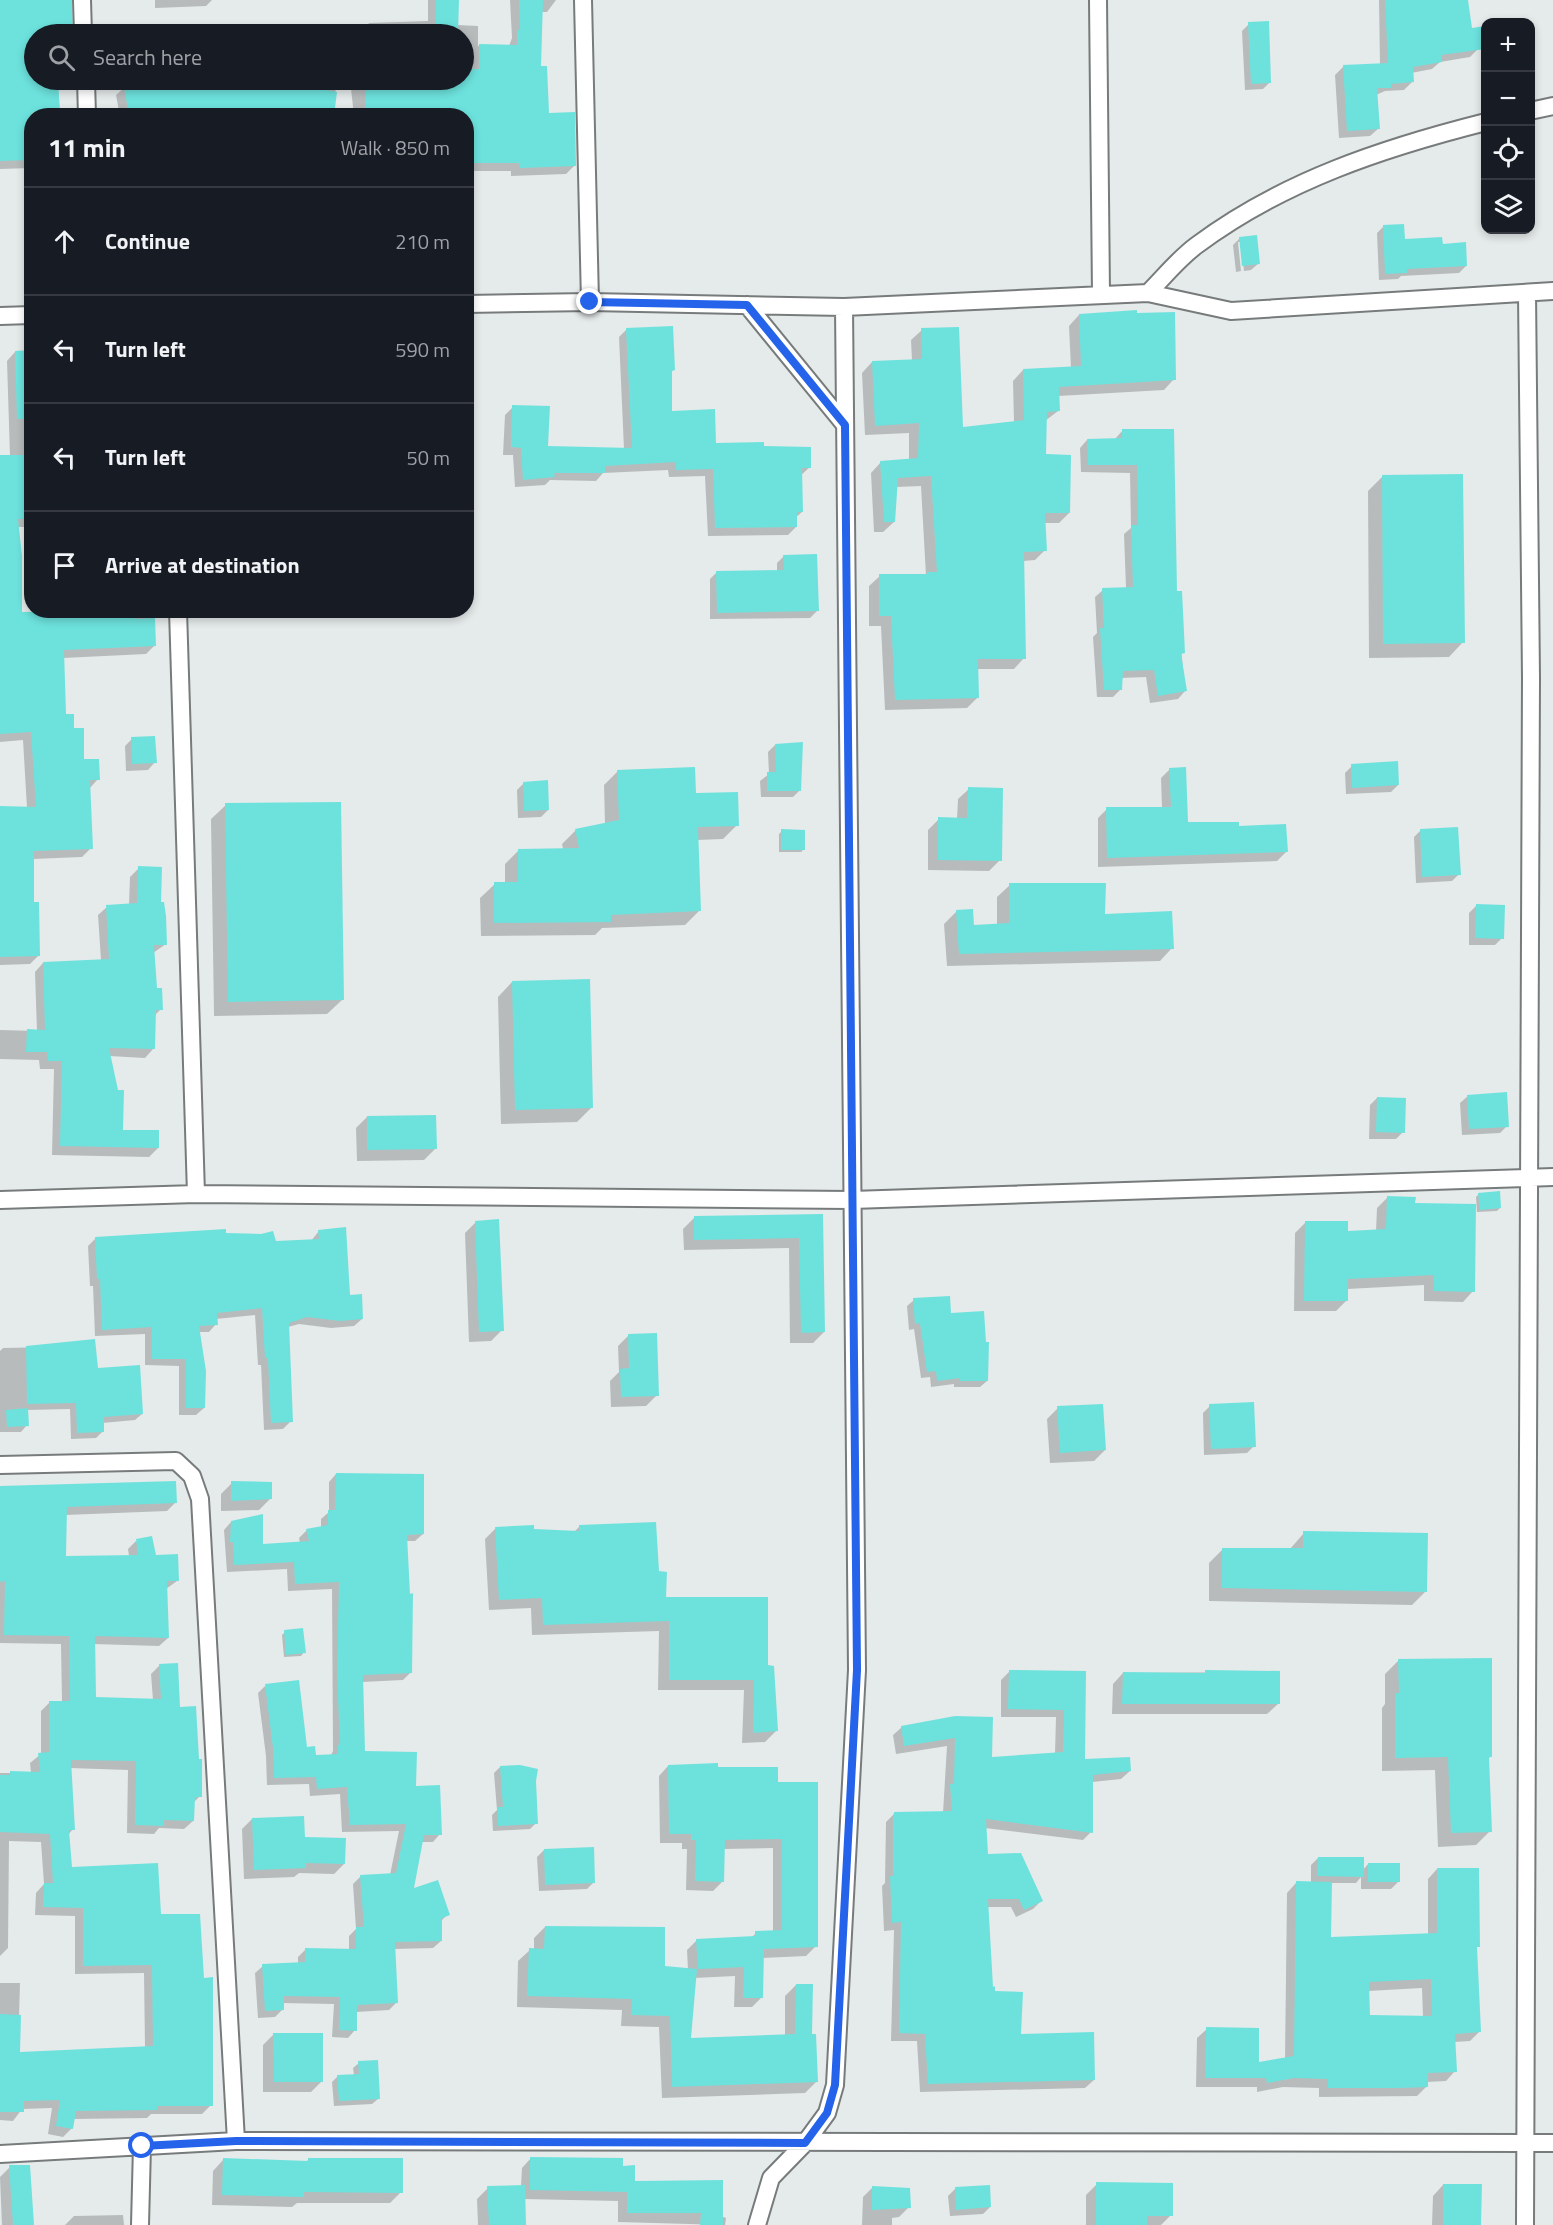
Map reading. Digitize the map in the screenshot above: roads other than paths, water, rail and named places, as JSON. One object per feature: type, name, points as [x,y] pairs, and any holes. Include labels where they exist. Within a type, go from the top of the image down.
[{"type":"street","points":[[82,0],[83,24]]},
{"type":"street","points":[[583,0],[590,302]]},
{"type":"street","points":[[1098,0],[1101,294]]},
{"type":"street","points":[[86,90],[87,108]]},
{"type":"street","points":[[1535,110],[1553,106]]},
{"type":"street","points":[[1148,293],[1196,245],[1290,188],[1379,151],[1481,123]]},
{"type":"street","points":[[474,304],[590,302],[844,308],[1148,293],[1231,311],[1553,291]]},
{"type":"street","points":[[1525,2225],[1531,678],[1527,293]]},
{"type":"street","points":[[747,305],[845,425]]},
{"type":"street","points":[[757,2225],[771,2178],[805,2143],[827,2113],[835,2085],[838,2063],[857,1670],[844,308]]},
{"type":"street","points":[[0,316],[24,315]]},
{"type":"street","points":[[178,618],[196,1194]]},
{"type":"street","points":[[0,1200],[196,1194],[852,1200],[1553,1177]]},
{"type":"street","points":[[0,1465],[176,1461],[192,1476],[200,1498],[236,2141]]},
{"type":"street","points":[[0,2154],[236,2141],[1553,2143]]},
{"type":"street","points":[[140,2225],[142,2146]]}]
